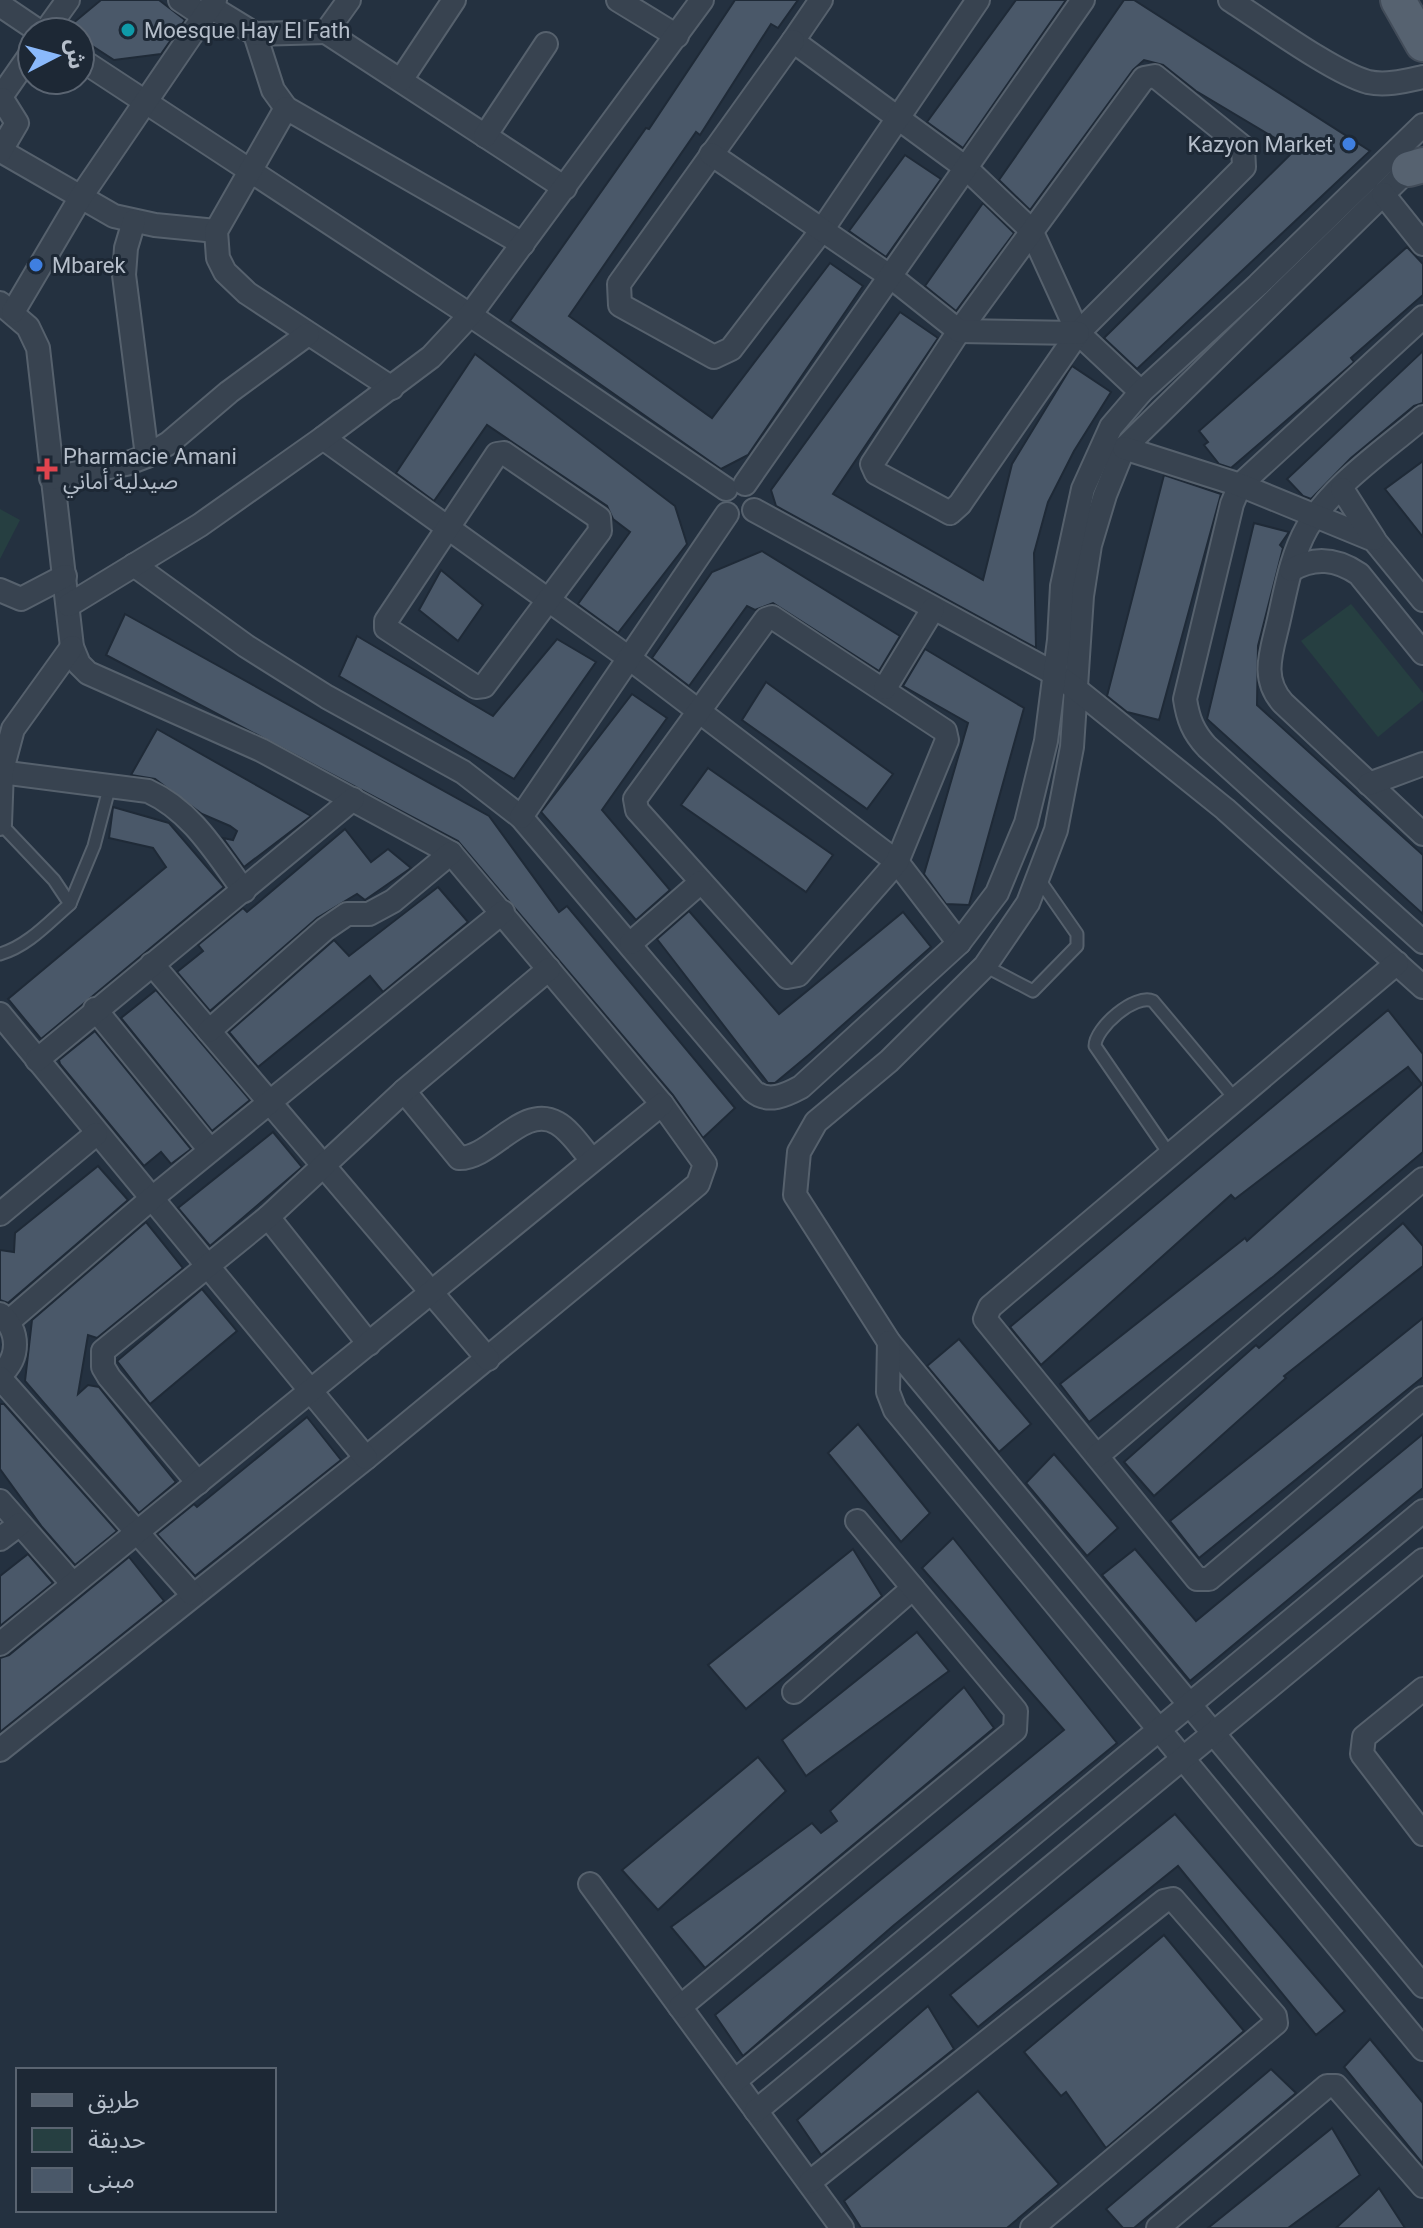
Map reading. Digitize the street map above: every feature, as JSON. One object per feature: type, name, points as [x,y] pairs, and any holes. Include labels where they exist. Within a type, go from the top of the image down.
[{"type":"main road","points":[[1398,0],[1423,44]]},
{"type":"street","points":[[56,16],[68,0]]},
{"type":"street","points":[[180,0],[210,8],[255,34],[326,32],[565,188]]},
{"type":"street","points":[[326,32],[349,0]]},
{"type":"street","points":[[401,80],[454,0]]},
{"type":"street","points":[[618,0],[677,36]]},
{"type":"street","points":[[69,605],[200,525],[392,388],[440,349],[470,315],[702,0]]},
{"type":"street","points":[[821,0],[619,284],[620,305],[714,357],[731,349],[822,230],[978,0]]},
{"type":"street","points":[[754,510],[740,519],[727,514],[721,502],[891,277],[1083,0]]},
{"type":"street","points":[[1230,0],[1346,73],[1368,82],[1392,84],[1423,77]]},
{"type":"street","points":[[0,5],[18,16]]},
{"type":"street","points":[[0,1750],[488,1359],[698,1184],[705,1164],[662,1104],[451,853],[261,750],[88,673],[79,664],[72,647],[38,348],[28,327],[6,308],[210,8]]},
{"type":"street","points":[[264,62],[291,33]]},
{"type":"street","points":[[255,34],[273,90],[286,108],[523,244]]},
{"type":"street","points":[[793,41],[966,168],[1031,230],[1078,333],[1141,392]]},
{"type":"street","points":[[485,136],[546,44]]},
{"type":"street","points":[[96,70],[736,486],[756,493],[754,510]]},
{"type":"street","points":[[16,76],[1,98],[17,123],[0,152],[82,195],[114,216],[216,231]]},
{"type":"street","points":[[1155,76],[1243,147],[1244,167],[1078,333],[960,504],[950,513],[876,473],[872,464],[959,331],[1144,78],[1155,76]]},
{"type":"street","points":[[286,108],[216,231],[218,258],[225,272],[247,293],[392,388]]},
{"type":"street","points":[[134,565],[246,646],[327,697],[463,772],[521,817],[631,943],[753,1091],[758,1096],[781,1097],[801,1087],[959,943],[997,893],[1026,823],[1046,741],[1062,586],[1083,489],[1111,427],[1141,392],[1258,285],[1423,125]]},
{"type":"street","points":[[711,154],[891,277],[959,331],[1078,333]]},
{"type":"street","points":[[1418,163],[1124,448],[1090,545],[1082,596],[1072,747],[1056,830],[1028,903],[985,966],[889,1061],[816,1122],[799,1152],[795,1195],[889,1342],[1423,1986]]},
{"type":"street","points":[[1383,194],[1423,244]]},
{"type":"street","points":[[134,221],[126,248],[124,275],[147,456]]},
{"type":"street","points":[[1423,317],[1240,485],[1232,504],[1188,681],[1187,717],[1195,734],[1207,747],[1423,942]]},
{"type":"street","points":[[51,478],[126,464],[147,456],[169,443],[229,392],[308,334]]},
{"type":"street","points":[[1421,424],[1342,489],[1317,514],[1301,541],[1291,570],[1269,661],[1272,688],[1283,703],[1423,834]]},
{"type":"street","points":[[323,438],[629,658],[897,862],[959,943]]},
{"type":"street","points":[[1124,448],[1240,485],[1317,514],[1374,540]]},
{"type":"street","points":[[504,453],[599,518],[600,531],[484,686],[476,687],[386,628],[386,621],[446,527],[497,454],[504,453]]},
{"type":"street","points":[[1342,489],[1374,540],[1423,600]]},
{"type":"street","points":[[754,510],[1055,674],[1225,809],[1423,987]]},
{"type":"street","points":[[521,817],[727,514]]},
{"type":"street","points":[[1291,570],[1326,560],[1349,567],[1359,574],[1423,653]]},
{"type":"street","points":[[0,590],[21,599],[65,576]]},
{"type":"street","points":[[885,688],[933,609]]},
{"type":"street","points":[[772,617],[885,688],[945,731],[947,740],[897,862],[798,975],[787,977],[637,810],[635,799],[697,710],[766,619],[772,617]]},
{"type":"street","points":[[0,824],[1,771],[17,719],[72,647]]},
{"type":"street","points":[[1369,784],[1423,764]]},
{"type":"street","points":[[1,771],[148,791],[183,812],[244,891]]},
{"type":"street","points":[[37,1060],[353,799]]},
{"type":"street","points":[[209,1031],[325,929],[347,914],[369,914],[393,901],[451,853]]},
{"type":"street","points":[[631,943],[701,882]]},
{"type":"street","points":[[192,1594],[0,1376],[10,1365],[16,1349],[14,1333],[4,1318],[503,912]]},
{"type":"street","points":[[1397,963],[990,1307],[985,1319],[1197,1579],[1209,1579],[1423,1398]]},
{"type":"street","points":[[152,964],[488,1359]]},
{"type":"street","points":[[198,1483],[109,1377],[101,1358],[110,1342],[268,1217],[404,1091],[549,969]]},
{"type":"street","points":[[95,1009],[210,1150]]},
{"type":"street","points":[[0,1014],[366,1458]]},
{"type":"street","points":[[404,1091],[459,1158],[481,1152],[522,1125],[545,1120],[557,1123],[592,1160]]},
{"type":"street","points":[[0,1644],[662,1104]]},
{"type":"street","points":[[0,1214],[96,1134]]},
{"type":"street","points":[[1097,1456],[1423,1179]]},
{"type":"street","points":[[268,1217],[369,1344]]},
{"type":"street","points":[[889,1342],[888,1392],[895,1410],[1423,2049]]},
{"type":"street","points":[[0,1501],[73,1584]]},
{"type":"street","points":[[735,2081],[1423,1511]]},
{"type":"street","points":[[680,2007],[1015,1730],[1016,1711],[857,1521]]},
{"type":"street","points":[[0,1539],[20,1524]]},
{"type":"street","points":[[756,2111],[1423,1560]]},
{"type":"street","points":[[794,1692],[913,1588]]},
{"type":"street","points":[[1423,1689],[1364,1737],[1362,1754],[1423,1834]]},
{"type":"street","points":[[590,1884],[842,2228]]},
{"type":"street","points":[[810,2182],[1164,1901],[1173,1899],[1275,2016],[1276,2023],[1032,2228]]},
{"type":"street","points":[[1158,2228],[1327,2086],[1336,2086],[1423,2186]]},
{"type":"lane","points":[[0,954],[12,951],[70,904],[94,846],[110,785]]},
{"type":"lane","points":[[0,824],[54,880],[70,904]]},
{"type":"lane","points":[[985,966],[1033,991],[1077,946],[1077,934],[1038,878]]},
{"type":"lane","points":[[1170,1155],[1098,1051],[1095,1041],[1100,1031],[1136,1002],[1153,1001],[1236,1100]]},
{"type":"green space","points":[[0,509],[20,520],[0,559]]},
{"type":"green space","points":[[1351,604],[1423,693],[1423,700],[1378,737],[1301,641]]},
{"type":"building","name":"Moesque Hay El Fath","points":[[101,0],[159,0],[185,20],[161,54],[114,60],[96,48],[96,16],[82,16]]},
{"type":"building","points":[[735,0],[798,0],[778,28],[771,24],[700,135],[696,132],[569,316],[712,418],[830,263],[863,286],[748,455],[721,469],[510,321],[646,128],[649,129]]},
{"type":"building","points":[[1016,0],[1066,0],[963,148],[927,122]]},
{"type":"building","points":[[1124,0],[1134,0],[1370,151],[1137,369],[1104,338],[1295,150],[1196,91],[1163,65],[1144,60],[1133,70],[1030,210],[999,180]]},
{"type":"building","points":[[905,155],[941,179],[886,257],[849,231]]},
{"type":"building","points":[[983,203],[1014,233],[956,311],[925,286]]},
{"type":"building","points":[[1407,247],[1423,264],[1423,295],[1351,358],[1354,362],[1231,468],[1219,464],[1204,445],[1208,442],[1199,431]]},
{"type":"building","points":[[900,312],[938,338],[833,494],[983,580],[1012,464],[1072,366],[1111,392],[1074,451],[1048,502],[1034,553],[1036,648],[776,506],[771,490]]},
{"type":"building","points":[[1423,351],[1423,403],[1414,406],[1351,458],[1311,499],[1303,496],[1287,479]]},
{"type":"building","points":[[475,354],[675,506],[687,544],[618,633],[578,604],[630,532],[613,519],[607,506],[487,425],[434,501],[396,473]]},
{"type":"building","points":[[1423,461],[1423,537],[1385,489]]},
{"type":"building","points":[[1164,475],[1221,494],[1159,720],[1127,712],[1107,696]]},
{"type":"building","points":[[1254,523],[1289,532],[1280,545],[1283,548],[1258,646],[1257,705],[1423,855],[1423,914],[1207,719]]},
{"type":"building","points":[[762,551],[900,636],[879,671],[773,603],[755,610],[747,606],[689,686],[652,658],[712,572]]},
{"type":"building","points":[[441,570],[483,605],[458,641],[419,610]]},
{"type":"building","points":[[125,614],[489,816],[559,912],[567,906],[735,1108],[703,1138],[673,1095],[458,841],[106,655]]},
{"type":"building","points":[[357,636],[493,716],[557,639],[596,662],[514,779],[339,676]]},
{"type":"building","points":[[925,649],[1024,708],[969,905],[946,904],[924,874],[968,723],[903,686]]},
{"type":"building","points":[[766,682],[893,774],[867,809],[742,720]]},
{"type":"building","points":[[632,694],[667,718],[602,810],[670,890],[636,920],[541,812]]},
{"type":"building","points":[[157,729],[311,816],[244,867],[223,838],[233,840],[237,831],[202,814],[155,779],[131,775]]},
{"type":"building","points":[[708,768],[833,855],[806,892],[681,805]]},
{"type":"building","points":[[113,807],[169,823],[224,887],[41,1039],[8,999],[166,867],[153,848],[109,838]]},
{"type":"building","points":[[345,829],[371,862],[388,849],[411,868],[365,900],[357,894],[317,918],[210,1011],[177,972],[203,951],[198,945],[243,908],[247,912]]},
{"type":"building","points":[[438,887],[468,922],[383,992],[370,976],[258,1067],[229,1032],[334,940],[349,956]]},
{"type":"building","points":[[689,911],[779,1014],[903,912],[931,947],[811,1053],[775,1083],[768,1083],[657,939]]},
{"type":"building","points":[[156,990],[250,1100],[212,1131],[121,1018]]},
{"type":"building","points":[[1388,1010],[1423,1054],[1423,1152],[1274,1276],[1089,1422],[1060,1384],[1245,1238],[1247,1241],[1422,1084],[1408,1067],[1235,1199],[1231,1195],[1041,1365],[1010,1327]]},
{"type":"building","points":[[95,1031],[191,1149],[171,1164],[161,1152],[144,1166],[60,1064],[59,1060]]},
{"type":"building","points":[[273,1132],[302,1167],[210,1246],[178,1208]]},
{"type":"building","points":[[98,1166],[128,1200],[8,1303],[0,1300],[0,1250],[14,1252],[15,1233]]},
{"type":"building","points":[[146,1222],[183,1268],[97,1338],[88,1335],[78,1394],[88,1385],[99,1387],[176,1482],[139,1513],[25,1381],[32,1320]]},
{"type":"building","points":[[1403,1223],[1423,1246],[1423,1266],[1284,1376],[1286,1378],[1154,1496],[1124,1462],[1256,1345],[1259,1348]]},
{"type":"building","points":[[202,1289],[237,1331],[150,1404],[117,1361]]},
{"type":"building","points":[[1423,1318],[1423,1377],[1199,1558],[1170,1521]]},
{"type":"building","points":[[959,1339],[1031,1424],[999,1452],[927,1366]]},
{"type":"building","points":[[0,1404],[4,1404],[117,1531],[75,1565],[42,1527],[0,1469]]},
{"type":"building","points":[[307,1417],[341,1460],[195,1576],[157,1534],[194,1504],[197,1507]]},
{"type":"building","points":[[858,1424],[930,1513],[901,1542],[828,1453]]},
{"type":"building","points":[[1423,1434],[1423,1488],[1190,1681],[1102,1575],[1135,1549],[1196,1621]]},
{"type":"building","points":[[1054,1454],[1118,1528],[1087,1556],[1026,1483]]},
{"type":"building","points":[[953,1538],[1117,1743],[893,1926],[743,2056],[715,2015],[1064,1730],[922,1568]]},
{"type":"building","points":[[853,1549],[882,1596],[746,1709],[708,1665]]},
{"type":"building","points":[[28,1554],[53,1583],[0,1626],[0,1576]]},
{"type":"building","points":[[129,1557],[164,1601],[0,1732],[0,1658],[9,1655]]},
{"type":"building","points":[[917,1632],[949,1671],[806,1776],[782,1740]]},
{"type":"building","points":[[964,1687],[994,1728],[705,1968],[671,1927],[812,1823],[821,1833],[837,1821],[830,1811]]},
{"type":"building","points":[[758,1757],[786,1791],[658,1910],[622,1870]]},
{"type":"building","points":[[1175,1814],[1345,2011],[1316,2035],[1178,1866],[978,2027],[950,1995]]},
{"type":"building","points":[[1164,1935],[1244,2031],[1106,2148],[1066,2092],[1061,2096],[1024,2052]]},
{"type":"building","points":[[928,2006],[954,2049],[821,2155],[797,2120]]},
{"type":"building","points":[[1370,2039],[1423,2103],[1423,2164],[1344,2067]]},
{"type":"building","points":[[1271,2069],[1296,2093],[1134,2228],[1123,2228],[1106,2209]]},
{"type":"building","points":[[978,2091],[1059,2184],[1007,2228],[861,2228],[844,2201]]},
{"type":"building","points":[[1332,2128],[1360,2175],[1288,2228],[1208,2228]]},
{"type":"building","points":[[1379,2188],[1405,2228],[1336,2228],[1372,2195]]},
{"type":"place","name":"Moesque Hay El Fath","points":[[128,30]]},
{"type":"place","name":"Kazyon Market","points":[[1349,144]]},
{"type":"place","name":"Mbarek","points":[[36,265]]},
{"type":"place","name":"Pharmacie Amani صيدلية أماني","points":[[47,469]]}]
